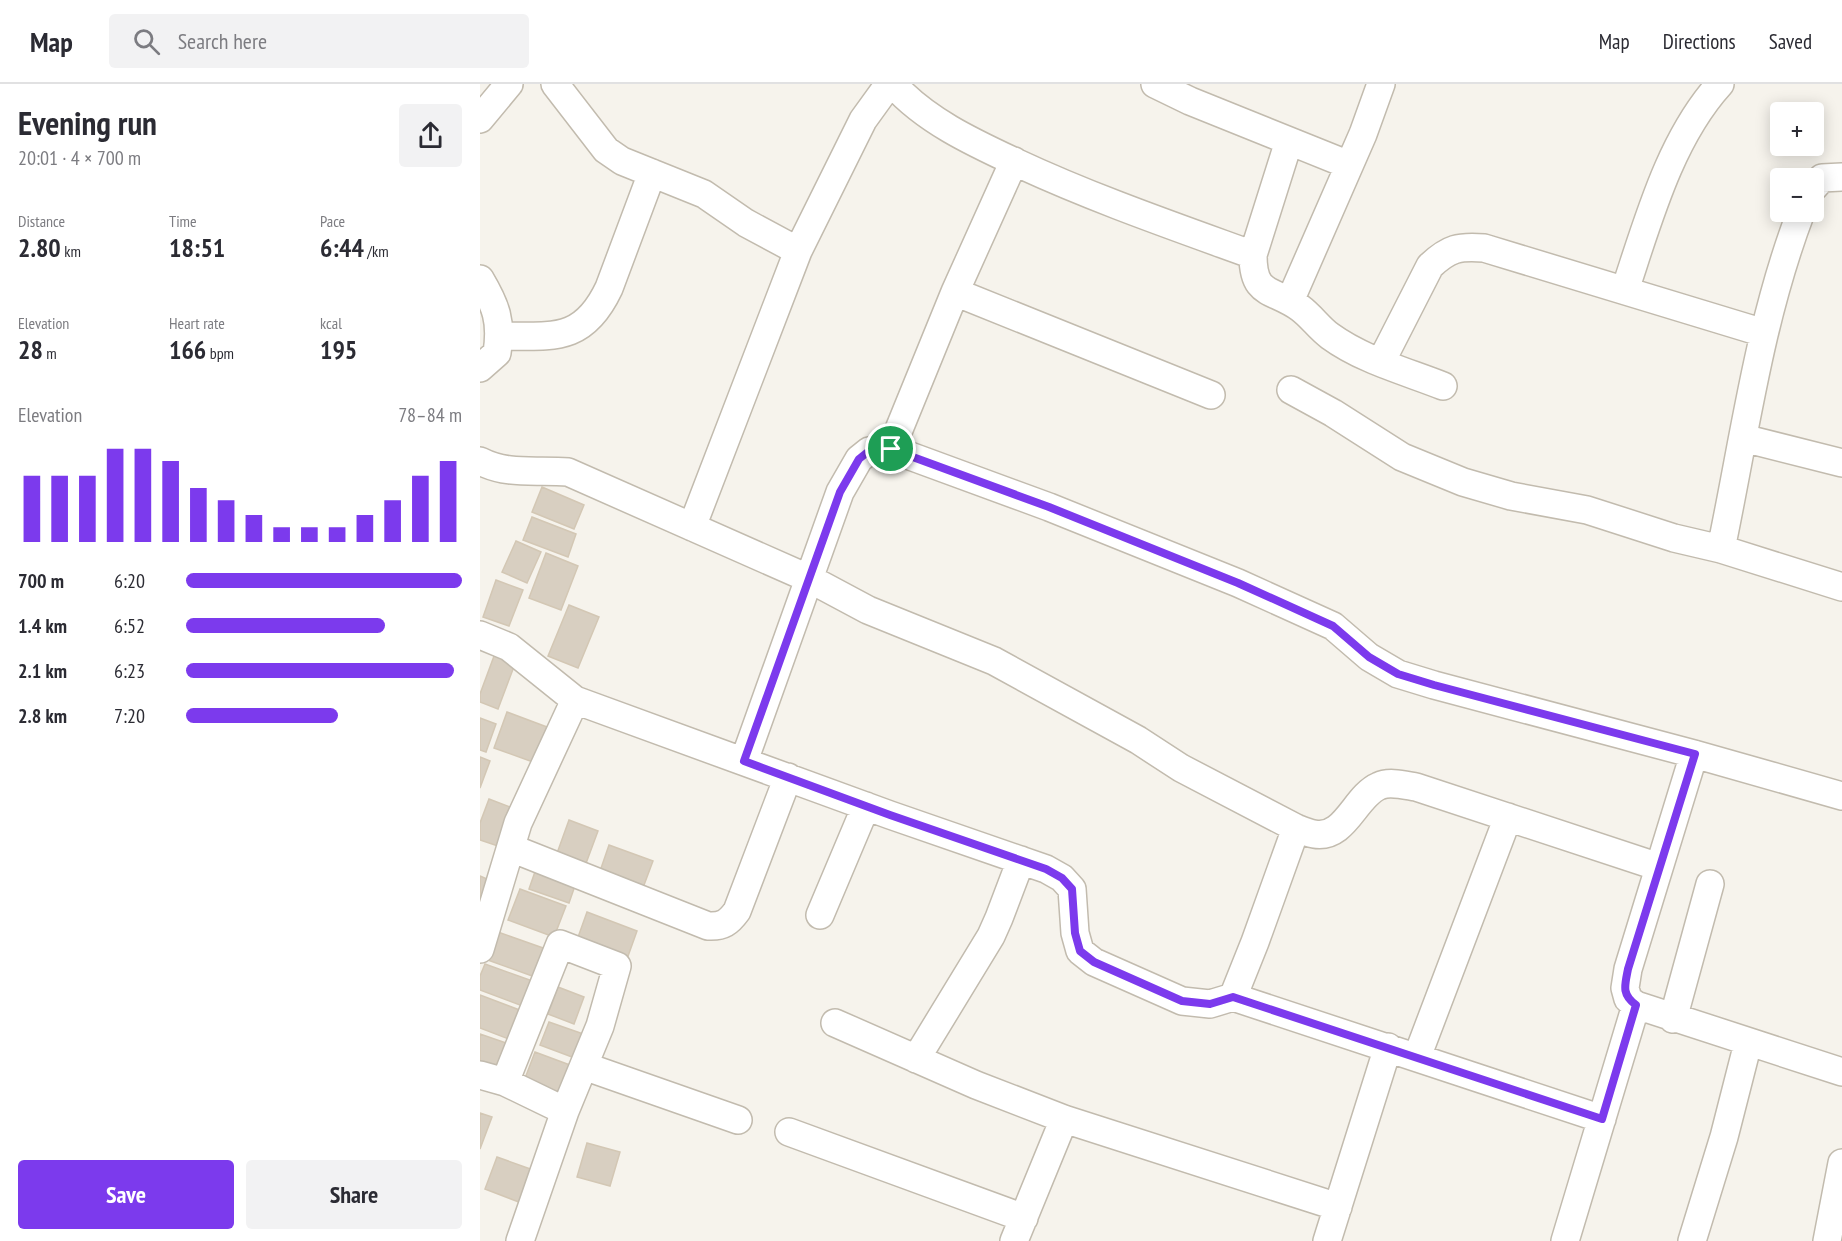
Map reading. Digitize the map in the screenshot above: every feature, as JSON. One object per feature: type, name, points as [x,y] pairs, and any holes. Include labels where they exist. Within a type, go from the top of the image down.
[{"type":"street","points":[[480,119],[509,84]]},
{"type":"street","points":[[555,84],[606,150],[622,161],[704,194],[746,223],[798,251]]},
{"type":"street","points":[[692,526],[798,251],[863,120],[891,84],[907,100],[956,132],[1068,187],[1253,255]]},
{"type":"street","points":[[1155,84],[1190,101],[1349,165]]},
{"type":"street","points":[[1290,301],[1382,84]]},
{"type":"street","points":[[1625,290],[1658,189],[1694,118],[1707,98],[1720,84]]},
{"type":"street","points":[[1290,141],[1253,255],[1253,272],[1261,287],[1290,301],[1329,335],[1345,345],[1443,386]]},
{"type":"street","points":[[891,449],[955,292],[1014,161]]},
{"type":"street","points":[[500,336],[563,334],[583,325],[601,305],[609,288],[652,173]]},
{"type":"street","points":[[1824,178],[1842,177]]},
{"type":"street","points":[[1721,549],[1752,381],[1770,303],[1798,222]]},
{"type":"street","points":[[1381,362],[1430,266],[1443,254],[1462,246],[1484,248],[1764,333]]},
{"type":"street","points":[[480,279],[499,318],[500,336],[497,353],[480,368]]},
{"type":"street","points":[[955,292],[1211,395]]},
{"type":"street","points":[[1291,390],[1333,413],[1402,457],[1463,482],[1510,496],[1587,510],[1842,587]]},
{"type":"street","points":[[1743,438],[1842,463]]},
{"type":"street","points":[[744,761],[840,492],[853,468],[869,451],[891,449],[1049,507],[1238,583],[1333,626],[1369,657],[1398,674],[1842,796]]},
{"type":"street","points":[[480,461],[507,471],[568,472],[810,579],[868,610],[994,661],[1138,740],[1181,768],[1296,828],[1314,834],[1327,833],[1339,827],[1365,795],[1380,785],[1397,784],[1416,787],[1659,867]]},
{"type":"street","points":[[480,635],[509,647],[575,700],[1020,860],[1062,878],[1072,889],[1075,933],[1080,951],[1094,962],[1182,1001],[1210,1004],[1233,997],[1602,1119]]},
{"type":"street","points":[[480,949],[518,824],[575,700]]},
{"type":"street","points":[[1695,754],[1628,969],[1625,988],[1628,999],[1636,1005],[1673,1018],[1842,1072]]},
{"type":"street","points":[[511,848],[708,926],[720,927],[737,911],[788,777]]},
{"type":"street","points":[[820,915],[866,806]]},
{"type":"street","points":[[1417,1057],[1508,817]]},
{"type":"street","points":[[1233,997],[1256,942],[1296,828]]},
{"type":"street","points":[[916,1059],[991,936],[1020,860]]},
{"type":"street","points":[[1673,1018],[1710,884]]},
{"type":"street","points":[[520,1241],[565,1111],[600,1026],[617,966],[560,944],[493,1078],[565,1111]]},
{"type":"street","points":[[1565,1241],[1636,1005]]},
{"type":"street","points":[[835,1023],[976,1085],[1064,1119],[1338,1207]]},
{"type":"street","points":[[1692,1241],[1724,1137],[1748,1042]]},
{"type":"street","points":[[1327,1241],[1388,1047]]},
{"type":"street","points":[[584,1066],[738,1119]]},
{"type":"street","points":[[789,1132],[1019,1230],[1064,1119]]},
{"type":"street","points":[[1827,1241],[1841,1178]]},
{"type":"building","points":[[542,487],[584,505],[574,529],[532,512]]},
{"type":"building","points":[[532,517],[576,534],[568,557],[523,540]]},
{"type":"building","points":[[516,541],[541,552],[527,583],[502,572]]},
{"type":"building","points":[[546,553],[578,566],[561,610],[529,598]]},
{"type":"building","points":[[496,580],[523,590],[509,626],[483,617]]},
{"type":"building","points":[[569,605],[599,617],[578,668],[548,656]]},
{"type":"building","points":[[497,648],[518,656],[498,709],[480,702],[480,694]]},
{"type":"building","points":[[507,712],[547,727],[533,762],[494,748]]},
{"type":"building","points":[[480,718],[496,724],[486,752],[480,750]]},
{"type":"building","points":[[480,757],[490,761],[480,788]]},
{"type":"building","points":[[489,799],[518,810],[504,848],[480,840],[480,823]]},
{"type":"building","points":[[569,820],[598,831],[585,866],[556,856]]},
{"type":"building","points":[[609,845],[653,861],[641,893],[598,877]]},
{"type":"building","points":[[538,863],[578,877],[569,903],[529,889]]},
{"type":"building","points":[[480,876],[494,882],[480,905]]},
{"type":"building","points":[[520,889],[566,906],[554,937],[508,920]]},
{"type":"building","points":[[587,912],[637,931],[627,959],[577,940]]},
{"type":"building","points":[[495,931],[546,949],[535,977],[485,959]]},
{"type":"building","points":[[485,964],[538,983],[528,1008],[480,990],[480,976]]},
{"type":"building","points":[[558,987],[584,997],[574,1024],[548,1014]]},
{"type":"building","points":[[480,995],[525,1012],[514,1041],[480,1028]]},
{"type":"building","points":[[549,1022],[589,1036],[580,1060],[540,1045]]},
{"type":"building","points":[[480,1034],[506,1043],[495,1073],[480,1067]]},
{"type":"building","points":[[535,1052],[578,1068],[567,1097],[524,1081]]},
{"type":"building","points":[[480,1113],[492,1117],[480,1149]]},
{"type":"building","points":[[587,1143],[620,1152],[610,1186],[577,1177]]},
{"type":"building","points":[[497,1157],[536,1171],[524,1204],[485,1189]]},
{"type":"route","points":[[891,449],[1049,507],[1238,583],[1333,626],[1369,657],[1398,674],[1695,754],[1628,969],[1625,988],[1628,999],[1636,1005],[1602,1119],[1233,997],[1210,1004],[1182,1001],[1094,962],[1080,951],[1075,933],[1072,889],[1062,878],[1046,869],[744,761],[840,492],[859,459],[869,451],[891,449]]}]
